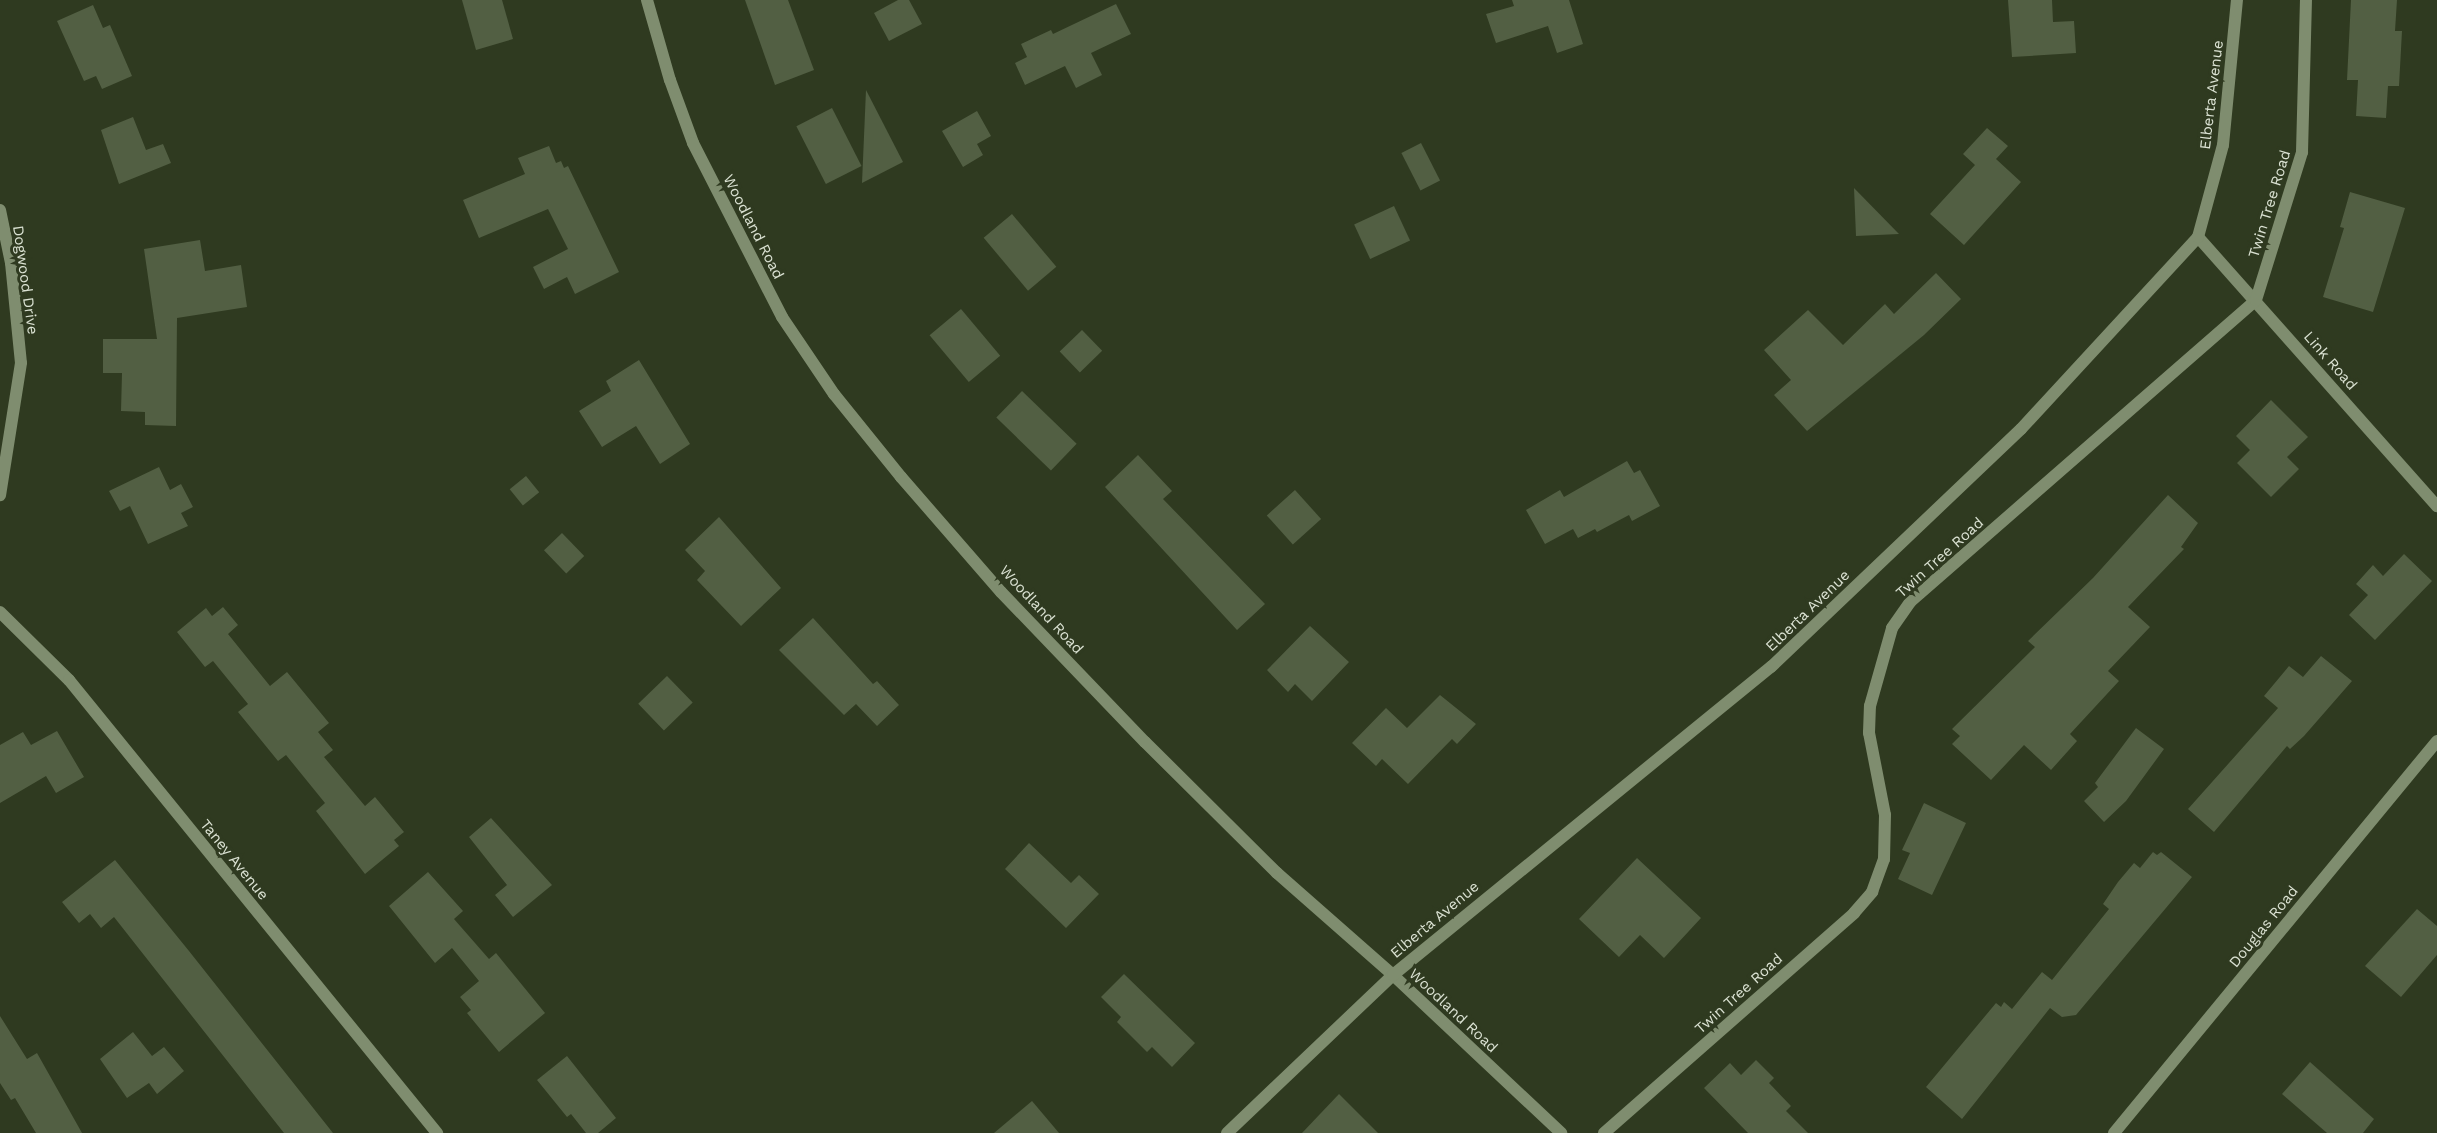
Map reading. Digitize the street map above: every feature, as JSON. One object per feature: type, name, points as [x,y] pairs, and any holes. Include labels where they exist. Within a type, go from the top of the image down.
[{"type":"street","name":"Woodland Road","points":[[647,0],[670,80],[693,143],[782,317],[834,394],[1001,592],[1129,725],[1277,873],[1393,975],[1561,1133]]},
{"type":"street","name":"Elberta Avenue","points":[[1227,1133],[1393,975],[1771,668],[2021,429],[2198,237],[2223,145],[2237,0]]},
{"type":"street","name":"Twin Tree Road","points":[[1604,1133],[1854,913],[1872,892],[1884,859],[1885,815],[1869,733],[1870,706],[1892,628],[1910,602],[2256,300],[2302,152],[2306,0]]},
{"type":"street","name":"Dogwood Drive","points":[[0,210],[11,263],[21,363],[0,495]]},
{"type":"street","name":"Link Road","points":[[2198,237],[2437,506]]},
{"type":"street","name":"Taney Avenue","points":[[0,612],[69,680],[437,1133]]},
{"type":"street","name":"Douglas Road","points":[[2114,1133],[2437,741]]},
{"type":"building","points":[[462,0],[502,0],[513,39],[476,50]]},
{"type":"building","points":[[745,0],[788,0],[814,70],[775,85]]},
{"type":"building","points":[[898,0],[909,0],[922,24],[889,41],[874,13]]},
{"type":"building","points":[[1512,0],[1569,0],[1583,44],[1557,53],[1548,26],[1496,43],[1486,14],[1514,6]]},
{"type":"building","points":[[2008,0],[2052,0],[2053,22],[2074,21],[2076,53],[2012,57]]},
{"type":"building","points":[[2351,0],[2397,0],[2395,31],[2402,31],[2399,86],[2388,86],[2386,118],[2356,116],[2358,80],[2347,80]]},
{"type":"building","points":[[1116,4],[1131,34],[1091,53],[1102,75],[1076,88],[1065,66],[1025,85],[1015,63],[1027,57],[1021,44],[1051,30],[1053,34]]},
{"type":"building","points":[[93,5],[103,28],[110,25],[132,76],[102,89],[96,76],[84,81],[57,21]]},
{"type":"building","points":[[866,90],[903,162],[862,183]]},
{"type":"building","points":[[832,108],[862,166],[826,184],[796,126]]},
{"type":"building","points":[[977,111],[991,136],[977,144],[983,155],[963,167],[942,131]]},
{"type":"building","points":[[133,117],[146,150],[163,144],[171,163],[119,184],[101,130]]},
{"type":"building","points":[[1987,128],[2008,146],[1996,159],[2021,182],[1964,245],[1930,214],[1975,165],[1963,154]]},
{"type":"building","points":[[1421,143],[1440,180],[1420,190],[1401,153]]},
{"type":"building","points":[[549,146],[556,163],[561,161],[564,168],[568,166],[619,272],[575,294],[567,277],[544,289],[533,267],[568,249],[548,209],[479,238],[463,200],[525,174],[518,158]]},
{"type":"building","points":[[1854,188],[1899,234],[1856,236]]},
{"type":"building","points":[[2350,192],[2405,208],[2373,312],[2323,297],[2344,228],[2340,227]]},
{"type":"building","points":[[1394,206],[1410,240],[1370,259],[1354,225]]},
{"type":"building","points":[[1012,214],[1056,267],[1028,291],[984,238]]},
{"type":"building","points":[[200,240],[205,271],[241,265],[247,307],[177,318],[176,426],[145,425],[145,412],[121,411],[122,373],[103,373],[103,339],[157,339],[144,249]]},
{"type":"building","points":[[1936,273],[1961,299],[1924,335],[1807,431],[1774,395],[1791,380],[1764,350],[1808,310],[1843,345],[1885,304],[1894,314]]},
{"type":"building","points":[[961,309],[1000,356],[969,382],[930,335]]},
{"type":"building","points":[[1082,330],[1102,351],[1080,372],[1060,352]]},
{"type":"building","points":[[639,360],[690,444],[660,464],[636,426],[602,447],[579,411],[611,391],[606,381]]},
{"type":"building","points":[[1022,391],[1077,444],[1051,470],[996,418]]},
{"type":"building","points":[[2271,400],[2308,437],[2287,457],[2299,469],[2271,497],[2237,463],[2250,450],[2236,436]]},
{"type":"building","points":[[1138,455],[1172,491],[1163,499],[1265,604],[1237,630],[1105,487]]},
{"type":"building","points":[[1627,461],[1634,473],[1640,470],[1660,506],[1632,521],[1629,515],[1597,532],[1595,529],[1578,538],[1573,529],[1545,544],[1526,510],[1560,490],[1564,497]]},
{"type":"building","points":[[159,467],[170,490],[181,484],[193,507],[181,513],[188,526],[148,544],[130,506],[120,511],[109,491]]},
{"type":"building","points":[[526,476],[539,492],[523,506],[510,489]]},
{"type":"building","points":[[1295,490],[1321,519],[1293,544],[1267,515]]},
{"type":"building","points":[[2168,495],[2198,523],[2181,547],[2184,549],[2128,607],[2150,627],[2108,671],[2119,681],[2070,734],[2077,741],[2051,770],[2024,745],[1991,780],[1952,744],[1960,736],[1952,729],[2035,647],[2028,641],[2093,578]]},
{"type":"building","points":[[719,517],[781,588],[741,626],[697,580],[705,571],[685,550]]},
{"type":"building","points":[[562,533],[584,556],[566,573],[544,550]]},
{"type":"building","points":[[2404,554],[2432,581],[2375,640],[2349,615],[2368,595],[2356,584],[2373,565],[2383,576]]},
{"type":"building","points":[[223,607],[238,625],[228,634],[270,686],[287,672],[329,723],[318,732],[333,750],[324,757],[365,806],[375,797],[404,832],[394,840],[399,846],[365,874],[316,811],[325,803],[286,755],[278,761],[238,712],[248,704],[213,661],[205,667],[177,632],[206,608],[212,616]]},
{"type":"building","points":[[813,618],[873,684],[877,681],[899,705],[877,726],[856,704],[844,715],[779,650]]},
{"type":"building","points":[[1310,626],[1349,662],[1312,701],[1295,684],[1288,692],[1267,670]]},
{"type":"building","points":[[2321,656],[2352,681],[2304,736],[2290,749],[2287,746],[2214,832],[2188,809],[2278,708],[2264,696],[2289,666],[2303,677]]},
{"type":"building","points":[[667,676],[693,703],[664,730],[638,704]]},
{"type":"building","points":[[1440,695],[1476,724],[1457,744],[1452,739],[1408,784],[1382,759],[1376,766],[1352,743],[1386,708],[1407,728]]},
{"type":"building","points":[[2136,728],[2164,749],[2126,801],[2104,822],[2084,801],[2098,787],[2095,783]]},
{"type":"building","points":[[57,731],[84,777],[56,793],[46,776],[0,803],[0,745],[23,732],[31,745]]},
{"type":"building","points":[[1924,803],[1966,823],[1932,895],[1898,879],[1910,853],[1902,850]]},
{"type":"building","points":[[491,818],[552,885],[513,917],[495,895],[507,885],[469,837]]},
{"type":"building","points":[[1029,843],[1071,883],[1079,875],[1099,894],[1066,928],[1005,869]]},
{"type":"building","points":[[2153,852],[2157,855],[2161,852],[2192,877],[2076,1015],[2062,1017],[2050,1008],[1962,1119],[1926,1087],[1996,1003],[2001,1007],[2004,1002],[2012,1009],[2042,972],[2052,980],[2109,909],[2103,904],[2118,882],[2134,863],[2140,868]]},
{"type":"building","points":[[1637,858],[1701,918],[1664,958],[1640,935],[1619,957],[1579,919]]},
{"type":"building","points":[[115,860],[333,1133],[284,1133],[114,917],[101,928],[90,914],[79,923],[62,902]]},
{"type":"building","points":[[428,872],[463,911],[454,919],[489,959],[496,953],[545,1013],[499,1052],[467,1013],[471,1010],[460,997],[479,981],[452,948],[435,963],[389,906]]},
{"type":"building","points":[[2417,909],[2437,926],[2437,955],[2401,997],[2365,966]]},
{"type":"building","points":[[1124,974],[1195,1043],[1172,1067],[1152,1047],[1147,1052],[1117,1022],[1121,1017],[1101,997]]},
{"type":"building","points":[[0,1016],[27,1059],[37,1053],[82,1133],[36,1133],[15,1098],[11,1100],[0,1083]]},
{"type":"building","points":[[133,1032],[152,1056],[164,1047],[184,1071],[157,1094],[149,1083],[127,1098],[100,1059]]},
{"type":"building","points":[[567,1056],[616,1118],[598,1133],[586,1133],[571,1114],[567,1117],[537,1080]]},
{"type":"building","points":[[1756,1060],[1774,1078],[1769,1083],[1791,1106],[1786,1111],[1808,1133],[1748,1133],[1704,1088],[1730,1063],[1741,1075]]},
{"type":"building","points":[[2310,1062],[2374,1119],[2363,1133],[2327,1133],[2282,1094]]},
{"type":"building","points":[[1339,1094],[1378,1133],[1302,1133]]},
{"type":"building","points":[[1032,1101],[1059,1133],[994,1133]]}]
